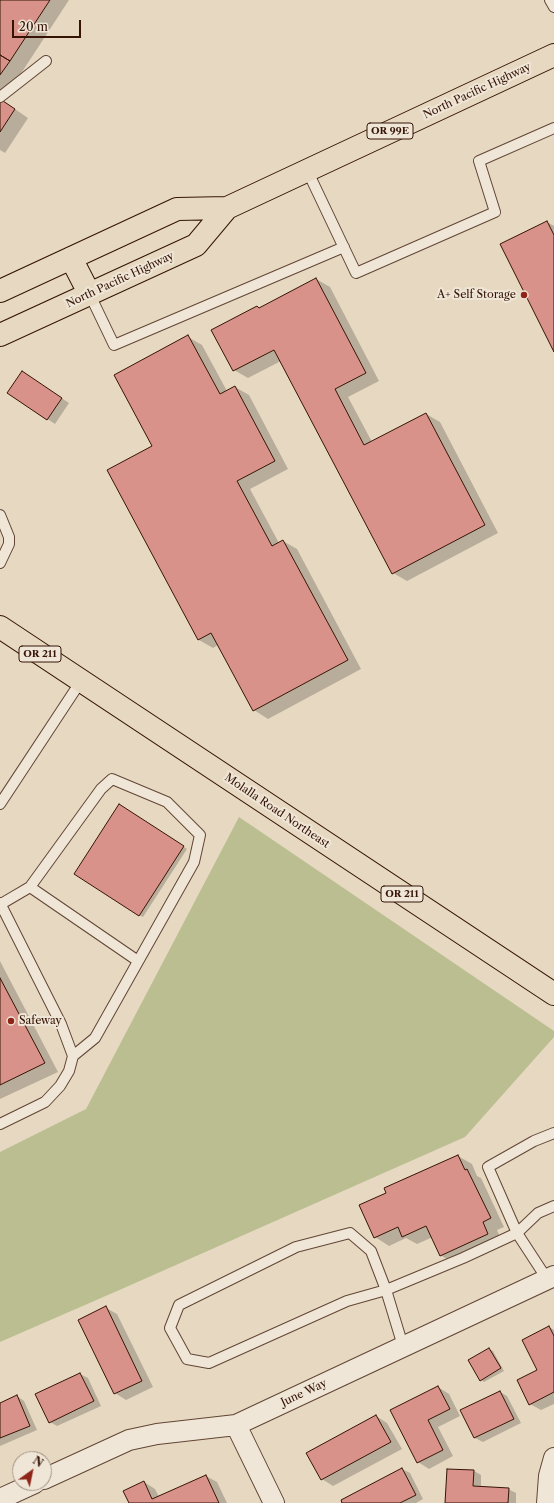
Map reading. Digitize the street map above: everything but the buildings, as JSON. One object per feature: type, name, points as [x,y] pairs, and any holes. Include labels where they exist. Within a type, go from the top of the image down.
[{"type":"main road","name":"North Pacific Highway","points":[[0,291],[177,209],[227,208],[554,54]]},
{"type":"main road","name":"North Pacific Highway","points":[[0,336],[196,245],[227,208]]},
{"type":"main road","points":[[71,258],[90,295]]},
{"type":"main road","name":"Molalla Road Northeast","points":[[0,627],[554,994]]},
{"type":"street","name":"June Way","points":[[52,1475],[129,1440],[157,1434],[236,1424],[550,1277]]},
{"type":"street","points":[[236,1424],[274,1503]]},
{"type":"street","points":[[547,1503],[549,1476],[554,1458]]},
{"type":"street","points":[[0,1499],[18,1491]]},
{"type":"lane","points":[[550,0],[554,7]]},
{"type":"lane","points":[[0,97],[46,61]]},
{"type":"lane","points":[[307,170],[356,273],[495,212],[479,161],[554,128]]},
{"type":"lane","points":[[90,295],[114,345],[344,247]]},
{"type":"lane","points":[[0,515],[9,537],[9,544],[0,563]]},
{"type":"lane","points":[[0,804],[81,681]]},
{"type":"lane","points":[[0,1124],[45,1102],[60,1086],[69,1071],[73,1056],[61,1024],[0,904],[30,887],[101,789],[112,779],[168,802],[200,835],[194,862],[95,1038],[73,1056]]},
{"type":"lane","points":[[30,887],[138,962]]},
{"type":"lane","points":[[550,1277],[517,1233],[488,1167],[534,1141],[554,1133]]},
{"type":"lane","points":[[403,1346],[386,1290],[371,1251],[350,1233],[296,1247],[179,1305],[170,1328],[187,1359],[210,1363],[347,1301],[386,1290],[463,1258],[517,1233],[538,1213],[554,1206]]},
{"type":"green space","points":[[239,817],[554,1031],[554,1037],[465,1137],[0,1342],[0,1152],[86,1109]]},
{"type":"place","name":"A+ Self Storage","points":[[524,295]]},
{"type":"place","name":"Safeway","points":[[11,1021]]}]
